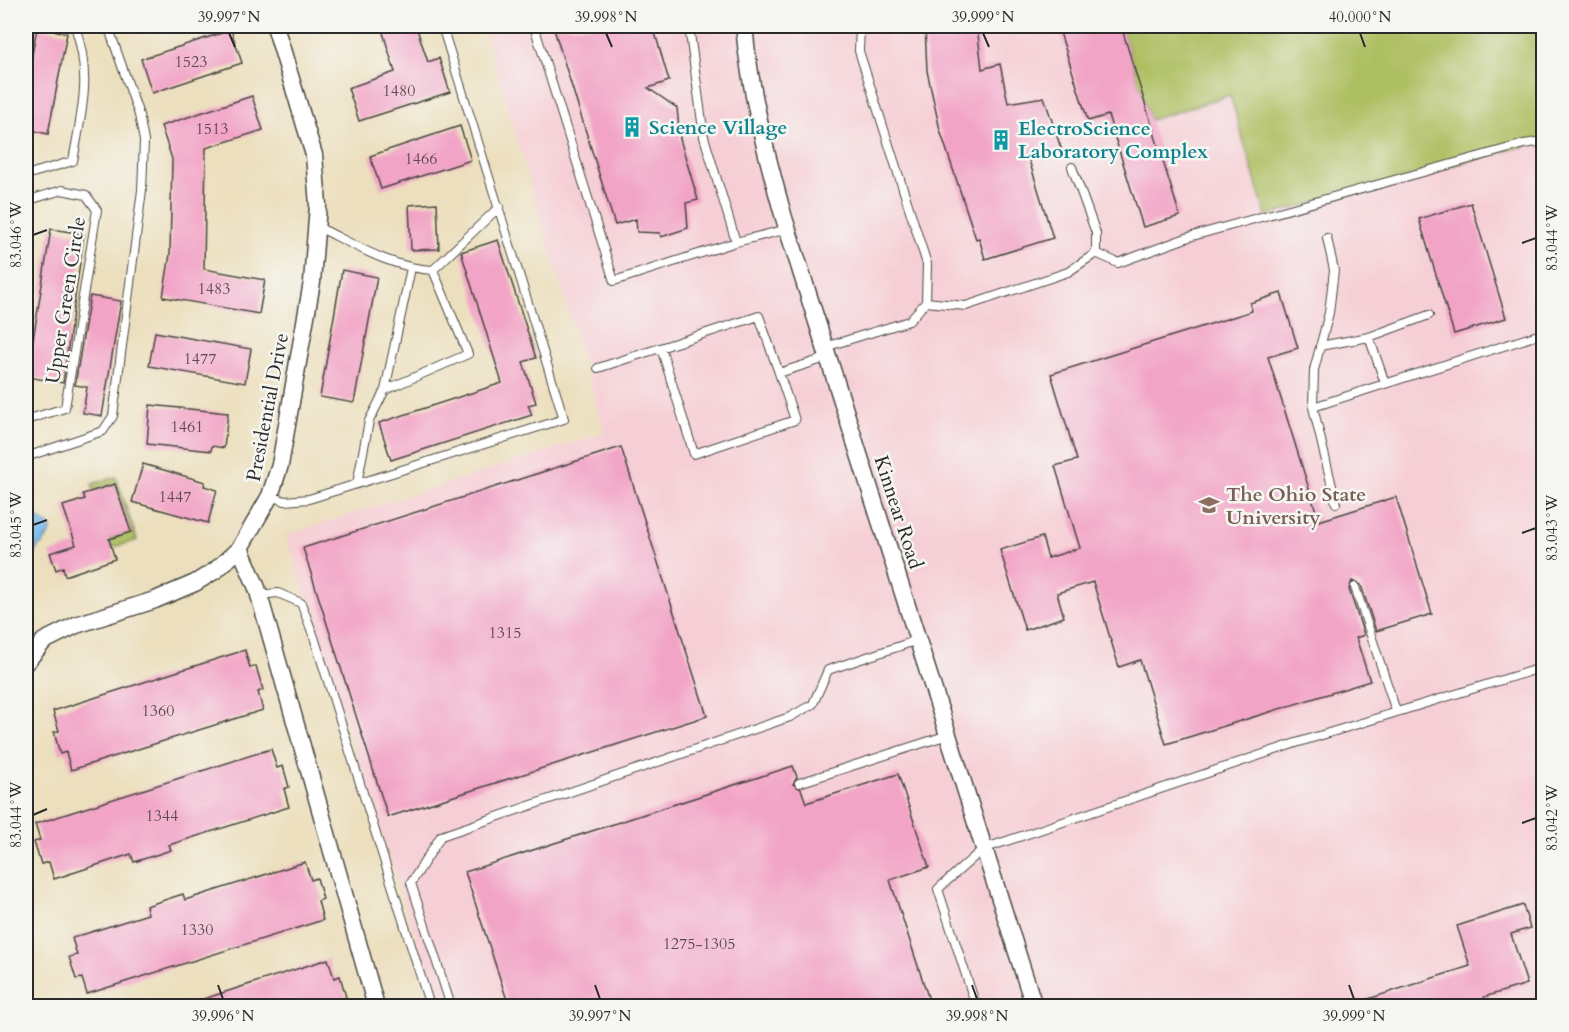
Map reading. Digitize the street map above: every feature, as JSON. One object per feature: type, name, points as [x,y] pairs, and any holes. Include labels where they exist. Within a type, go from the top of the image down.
[{"type":"street","name":"Presidential Drive","points":[[26,662],[44,641],[76,625],[155,600],[195,583],[216,570],[240,548],[270,496],[280,465],[312,282],[318,227],[318,194],[314,155],[275,26]]},
{"type":"street","name":"Kinnear Road","points":[[744,26],[748,70],[762,140],[788,229],[1034,1006]]},
{"type":"street","points":[[240,548],[259,595],[376,1006]]},
{"type":"street","points":[[26,1001],[27,1006]]},
{"type":"lane","points":[[26,175],[73,161],[86,91],[83,50],[75,26]]},
{"type":"lane","points":[[26,457],[103,431],[113,416],[142,190],[144,141],[139,115],[108,26]]},
{"type":"lane","points":[[270,496],[285,501],[309,499],[564,419],[442,26]]},
{"type":"lane","points":[[534,26],[614,281],[736,242],[788,229]]},
{"type":"lane","points":[[690,26],[704,137],[736,242]]},
{"type":"lane","points":[[779,373],[909,321],[926,302],[927,264],[859,51],[860,26]]},
{"type":"lane","points":[[1096,253],[1118,263],[1189,237],[1524,144],[1544,141]]},
{"type":"lane","points":[[1072,167],[1096,233],[1096,253]]},
{"type":"lane","name":"Upper Green Circle","points":[[26,201],[62,190],[86,195],[97,210],[65,408],[26,420]]},
{"type":"lane","points":[[318,227],[390,262],[411,268],[434,270],[499,207]]},
{"type":"lane","points":[[1327,238],[1334,270],[1329,313],[1314,370],[1313,406],[1336,503]]},
{"type":"lane","points":[[926,302],[966,306],[1068,272],[1096,253]]},
{"type":"lane","points":[[357,484],[369,422],[385,390],[411,268]]},
{"type":"lane","points":[[385,390],[468,354],[434,270]]},
{"type":"lane","points":[[1320,346],[1369,337],[1429,315]]},
{"type":"lane","points":[[598,368],[759,316],[795,420],[694,454],[661,348]]},
{"type":"lane","points":[[1313,406],[1544,333]]},
{"type":"lane","points":[[1369,337],[1385,383]]},
{"type":"lane","points":[[1355,587],[1396,711]]},
{"type":"lane","points":[[259,595],[278,593],[301,603],[314,637],[430,1006]]},
{"type":"lane","points":[[451,1006],[411,883],[441,836],[790,717],[813,704],[822,690],[828,670],[918,640]]},
{"type":"lane","points":[[976,1006],[938,889],[983,849],[1396,711],[1544,667]]},
{"type":"lane","points":[[799,783],[948,735]]},
{"type":"shaded area","points":[[483,26],[1543,26],[1543,1006],[437,1006],[286,535],[605,433]]},
{"type":"green space","points":[[1121,26],[1543,26],[1543,141],[1266,216],[1230,95],[1150,120]]},
{"type":"green space","points":[[116,477],[137,540],[111,548],[109,539],[131,532],[115,484],[94,491],[92,484]]},
{"type":"water","points":[[34,516],[49,525],[51,530],[43,544],[38,546],[31,560],[27,561],[24,544],[25,530]]},
{"type":"building","points":[[381,26],[416,26],[428,62],[439,58],[450,92],[359,121],[348,88],[395,72]]},
{"type":"building","name":"Science Village","points":[[553,26],[653,26],[669,81],[648,88],[677,108],[680,139],[698,200],[686,203],[688,228],[661,237],[660,233],[637,232],[636,219],[615,225]]},
{"type":"building","name":"ElectroScience Laboratory Complex","points":[[925,26],[977,26],[982,69],[1000,64],[1008,103],[1044,97],[1062,151],[1029,160],[1053,238],[985,259],[979,238],[976,239],[940,130],[927,71]]},
{"type":"building","points":[[1058,26],[1121,26],[1180,216],[1143,227],[1108,115],[1088,121]]},
{"type":"building","points":[[37,27],[67,33],[48,134],[26,129],[26,89]]},
{"type":"building","points":[[231,30],[242,63],[152,93],[141,59]]},
{"type":"building","points":[[252,96],[263,130],[206,148],[204,269],[265,280],[259,314],[163,297],[170,254],[172,159],[161,126]]},
{"type":"building","points":[[460,126],[471,160],[381,189],[370,156]]},
{"type":"building","points":[[437,203],[439,249],[411,250],[409,205]]},
{"type":"building","points":[[1471,203],[1506,318],[1454,334],[1419,219]]},
{"type":"building","points":[[51,229],[84,234],[63,383],[27,377]]},
{"type":"building","points":[[498,240],[536,358],[523,362],[536,403],[528,405],[532,415],[391,460],[379,423],[502,383],[461,252]]},
{"type":"building","points":[[342,270],[377,277],[354,403],[320,397]]},
{"type":"building","points":[[1281,293],[1298,348],[1268,357],[1319,521],[1396,497],[1432,614],[1376,631],[1361,585],[1352,581],[1349,589],[1364,635],[1356,638],[1370,681],[1166,744],[1140,660],[1119,667],[1093,582],[1057,593],[1064,617],[1025,630],[1000,550],[1042,537],[1048,558],[1080,548],[1055,466],[1077,460],[1051,374],[1252,311],[1250,303]]},
{"type":"building","points":[[90,296],[121,301],[102,416],[83,413],[87,387],[75,385]]},
{"type":"building","points":[[155,332],[251,349],[245,383],[149,366]]},
{"type":"building","points":[[150,405],[228,413],[224,448],[212,446],[211,451],[147,444]]},
{"type":"building","points":[[621,447],[707,716],[388,817],[303,548]]},
{"type":"building","points":[[143,464],[205,482],[204,486],[217,490],[208,523],[132,502]]},
{"type":"building","points":[[115,484],[131,532],[109,539],[115,559],[65,576],[63,567],[56,570],[50,553],[76,545],[63,506],[85,499],[83,494]]},
{"type":"building","points":[[245,650],[250,668],[256,666],[263,690],[258,692],[263,710],[71,770],[66,752],[60,754],[54,732],[59,731],[53,711]]},
{"type":"building","points":[[271,749],[277,768],[283,766],[289,787],[284,789],[289,807],[169,845],[171,850],[134,862],[131,854],[54,879],[49,862],[41,864],[34,842],[40,840],[35,824]]},
{"type":"building","points":[[793,766],[797,777],[793,784],[801,789],[806,803],[898,774],[929,867],[890,880],[931,1006],[509,1006],[465,872]]},
{"type":"building","points":[[305,862],[311,880],[317,878],[323,899],[318,901],[323,920],[87,994],[82,978],[76,979],[69,957],[77,955],[72,938],[148,914],[146,906],[183,894],[185,900]]},
{"type":"building","points":[[1523,905],[1530,928],[1511,934],[1527,984],[1484,997],[1487,1006],[1356,1006],[1356,1003],[1470,966],[1457,926]]},
{"type":"building","points":[[328,959],[334,978],[340,976],[346,997],[341,999],[343,1006],[191,1006],[191,1003]]},
{"type":"place","name":"Science Village","points":[[632,127]]},
{"type":"place","name":"ElectroScience Laboratory Complex","points":[[1001,140]]},
{"type":"place","name":"The Ohio State University","points":[[1209,505]]}]
